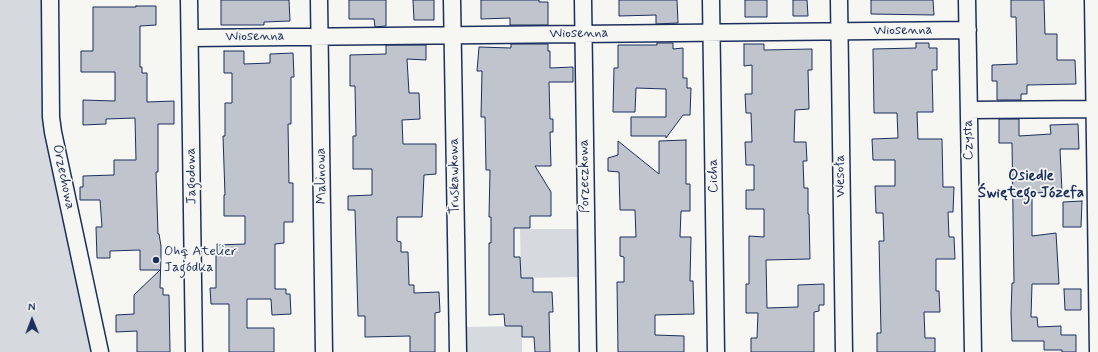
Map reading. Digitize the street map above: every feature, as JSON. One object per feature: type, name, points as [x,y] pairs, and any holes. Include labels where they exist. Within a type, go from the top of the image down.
[{"type":"street","name":"Orzechowa","points":[[50,0],[51,117],[53,132],[100,352]]},
{"type":"street","name":"Jagodowa","points":[[189,0],[194,352]]},
{"type":"street","name":"Malinowa","points":[[320,0],[324,352]]},
{"type":"street","name":"Truskawkowa","points":[[452,0],[458,352]]},
{"type":"street","name":"Porzeczkowa","points":[[583,0],[588,352]]},
{"type":"street","name":"Cicha","points":[[711,0],[716,352]]},
{"type":"street","name":"Wesoła","points":[[839,0],[844,352]]},
{"type":"street","name":"Czysta","points":[[967,0],[972,352]]},
{"type":"street","points":[[1093,0],[1098,352]]},
{"type":"street","name":"Wiosenna","points":[[190,38],[968,30]]},
{"type":"street","points":[[969,110],[1094,109]]},
{"type":"shaded area","points":[[0,0],[41,0],[43,125],[92,352],[0,352]]},
{"type":"shaded area","points":[[520,229],[578,229],[580,277],[521,278]]},
{"type":"shaded area","points":[[522,326],[522,352],[464,352],[463,327]]},
{"type":"building","points":[[221,0],[289,0],[290,21],[264,22],[264,25],[221,25]]},
{"type":"building","points":[[349,0],[386,0],[386,26],[375,27],[374,19],[349,19]]},
{"type":"building","points":[[413,0],[434,0],[434,20],[414,20]]},
{"type":"building","points":[[481,0],[539,0],[539,2],[548,2],[548,25],[510,25],[510,18],[481,19]]},
{"type":"building","points":[[619,0],[677,0],[678,23],[656,24],[656,15],[619,16]]},
{"type":"building","points":[[745,0],[767,0],[767,17],[745,17]]},
{"type":"building","points":[[793,0],[807,0],[808,16],[793,16]]},
{"type":"building","points":[[871,0],[933,0],[934,15],[871,14]]},
{"type":"building","points":[[1011,0],[1044,0],[1045,34],[1057,34],[1057,60],[1075,60],[1076,84],[1027,85],[1027,94],[1021,94],[1021,100],[997,100],[997,81],[992,81],[992,65],[1017,64],[1016,17],[1011,17]]},
{"type":"building","points":[[156,6],[156,25],[140,26],[140,67],[142,67],[142,73],[147,73],[147,102],[174,101],[174,124],[158,124],[158,172],[156,172],[158,234],[161,246],[160,288],[163,288],[163,295],[169,295],[170,352],[137,352],[137,331],[116,332],[116,315],[134,314],[134,295],[160,270],[140,270],[140,250],[110,251],[110,258],[97,258],[96,227],[102,227],[100,200],[80,200],[80,187],[83,187],[83,176],[114,175],[114,160],[136,160],[135,118],[106,119],[106,124],[83,125],[83,100],[115,101],[115,72],[81,72],[81,51],[93,51],[93,7]]},
{"type":"building","points":[[657,43],[673,43],[673,49],[683,48],[683,78],[687,78],[687,88],[691,88],[690,115],[683,115],[666,138],[666,136],[631,136],[631,117],[666,117],[666,89],[636,88],[635,112],[613,112],[614,68],[618,68],[618,45],[657,45]]},
{"type":"building","points":[[916,43],[929,43],[929,48],[937,48],[937,70],[932,70],[933,112],[917,112],[918,139],[942,139],[943,187],[954,187],[953,212],[948,212],[949,237],[954,237],[955,259],[936,259],[936,291],[939,291],[940,312],[924,312],[925,338],[935,338],[935,352],[877,352],[877,333],[881,333],[879,241],[884,241],[883,213],[876,213],[875,186],[895,186],[895,160],[873,160],[872,139],[898,138],[897,113],[874,113],[873,49],[916,48]]},
{"type":"building","points":[[511,44],[548,44],[548,51],[550,51],[550,68],[573,67],[573,82],[549,82],[550,119],[553,119],[553,132],[550,132],[551,166],[535,166],[551,192],[551,216],[530,216],[530,228],[514,228],[514,257],[520,257],[521,278],[533,278],[533,292],[552,292],[553,312],[549,312],[550,352],[535,352],[534,337],[522,337],[522,326],[505,326],[504,314],[489,315],[489,243],[491,243],[491,217],[489,217],[490,170],[486,170],[485,117],[481,117],[482,71],[477,71],[479,47],[511,48]]},
{"type":"building","points":[[744,44],[764,44],[764,50],[812,49],[812,70],[808,70],[809,109],[795,110],[794,142],[806,142],[807,161],[803,161],[804,188],[808,188],[810,259],[766,260],[767,308],[798,307],[798,285],[824,284],[824,305],[819,305],[819,311],[814,312],[814,352],[751,352],[751,338],[757,338],[758,313],[746,313],[746,284],[749,284],[749,236],[764,237],[764,209],[746,209],[746,190],[754,190],[754,165],[746,165],[745,142],[752,142],[751,113],[746,113],[745,94],[752,94],[752,65],[744,66]]},
{"type":"building","points":[[386,45],[426,45],[426,60],[407,59],[409,93],[419,93],[420,119],[402,120],[403,144],[436,144],[436,174],[424,175],[422,217],[397,217],[397,241],[401,242],[401,252],[408,252],[409,285],[414,285],[414,293],[439,292],[440,312],[435,313],[435,352],[410,352],[410,336],[365,337],[365,316],[358,316],[355,210],[348,210],[348,196],[372,195],[372,169],[353,169],[353,136],[356,136],[355,86],[350,86],[350,55],[386,54]]},
{"type":"building","points":[[224,51],[244,51],[244,64],[270,63],[270,54],[293,53],[294,77],[291,77],[291,124],[288,124],[289,183],[293,183],[293,222],[284,222],[284,243],[275,244],[275,289],[286,289],[286,294],[290,294],[291,314],[272,315],[271,299],[247,299],[247,328],[274,328],[274,352],[229,352],[229,304],[211,304],[210,288],[216,288],[216,245],[245,244],[245,216],[224,216],[225,195],[223,136],[225,136],[225,103],[232,103],[232,73],[224,73]]},
{"type":"building","points":[[999,119],[1019,119],[1019,136],[1051,134],[1050,125],[1078,124],[1079,149],[1060,149],[1062,192],[1032,193],[1032,236],[1056,233],[1059,284],[1032,284],[1031,317],[1037,317],[1038,327],[1061,326],[1061,335],[1076,335],[1076,352],[1044,350],[1044,341],[1012,341],[1012,283],[1014,283],[1012,143],[999,143]]},
{"type":"building","points":[[686,140],[686,184],[690,184],[690,211],[681,211],[680,237],[691,237],[690,281],[693,281],[694,314],[655,315],[655,335],[684,336],[684,352],[618,352],[617,282],[624,282],[624,257],[620,256],[620,237],[636,237],[635,210],[620,210],[619,172],[608,171],[608,158],[618,155],[618,141],[659,174],[659,141]]},
{"type":"building","points":[[1082,201],[1081,227],[1063,227],[1063,202]]},
{"type":"building","points":[[1064,289],[1081,289],[1081,310],[1065,310]]},
{"type":"place","name":"Ohq Atelier Jagódka","points":[[156,260]]},
{"type":"district","name":"Osiedle Świętego Józefa","points":[[1031,186]]}]
